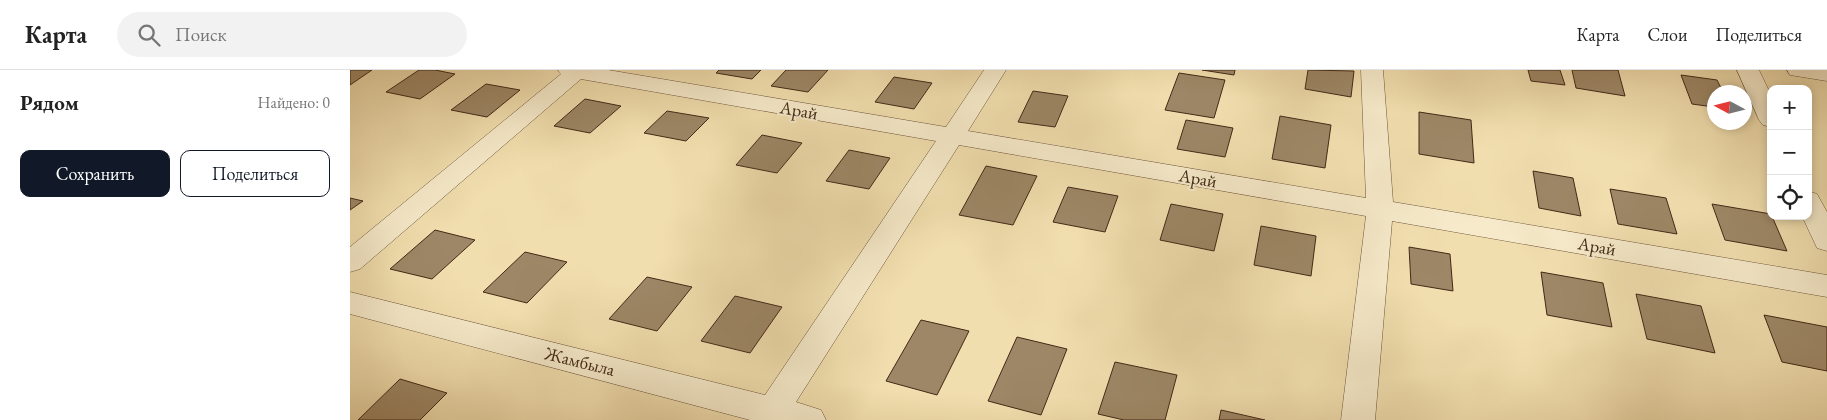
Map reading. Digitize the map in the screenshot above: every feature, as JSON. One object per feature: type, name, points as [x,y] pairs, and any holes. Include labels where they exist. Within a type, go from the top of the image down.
[{"type":"street","points":[[770,415],[996,70]]},
{"type":"street","points":[[1358,420],[1380,208],[1372,70]]},
{"type":"street","points":[[1748,70],[1767,111]]},
{"type":"street","points":[[1798,70],[1827,74]]},
{"type":"street","points":[[350,262],[573,71]]},
{"type":"street","name":"Арай","points":[[573,71],[1827,286]]},
{"type":"street","points":[[1812,209],[1827,241]]},
{"type":"street","name":"Жамбыла","points":[[350,303],[770,415],[809,420]]},
{"type":"building","points":[[350,70],[372,70],[350,85]]},
{"type":"building","points":[[419,70],[435,70],[455,74],[420,99],[386,92]]},
{"type":"building","points":[[719,70],[761,70],[752,79],[716,73]]},
{"type":"building","points":[[786,70],[828,70],[808,92],[771,86]]},
{"type":"building","points":[[1202,70],[1235,70],[1234,75]]},
{"type":"building","points":[[1308,70],[1354,71],[1351,97],[1305,89]]},
{"type":"building","points":[[1528,70],[1560,70],[1565,85],[1531,81]]},
{"type":"building","points":[[1572,70],[1618,70],[1625,96],[1576,88]]},
{"type":"building","points":[[1179,73],[1225,80],[1214,118],[1165,110]]},
{"type":"building","points":[[1681,75],[1717,80],[1720,85],[1707,85],[1707,106],[1692,104]]},
{"type":"building","points":[[894,77],[932,83],[914,109],[875,102]]},
{"type":"building","points":[[486,84],[520,90],[487,117],[451,110]]},
{"type":"building","points":[[1033,91],[1068,96],[1055,127],[1018,122]]},
{"type":"building","points":[[585,99],[621,106],[590,133],[554,126]]},
{"type":"building","points":[[667,111],[709,118],[686,141],[644,133]]},
{"type":"building","points":[[1419,112],[1471,120],[1474,163],[1419,154]]},
{"type":"building","points":[[1280,116],[1331,125],[1325,168],[1272,159]]},
{"type":"building","points":[[1186,120],[1233,128],[1225,157],[1177,149]]},
{"type":"building","points":[[762,135],[802,143],[777,173],[736,165]]},
{"type":"building","points":[[849,150],[890,158],[869,189],[826,181]]},
{"type":"building","points":[[986,166],[1037,176],[1013,225],[959,215]]},
{"type":"building","points":[[1533,171],[1573,178],[1581,216],[1539,208]]},
{"type":"building","points":[[1068,187],[1118,196],[1105,232],[1053,222]]},
{"type":"building","points":[[1610,189],[1666,198],[1677,234],[1618,224]]},
{"type":"building","points":[[350,198],[363,201],[350,210]]},
{"type":"building","points":[[1171,204],[1223,214],[1214,251],[1160,240]]},
{"type":"building","points":[[1712,204],[1767,213],[1767,220],[1774,220],[1787,251],[1725,240]]},
{"type":"building","points":[[1261,226],[1316,236],[1311,276],[1254,265]]},
{"type":"building","points":[[435,230],[475,240],[432,279],[390,269]]},
{"type":"building","points":[[1409,247],[1450,254],[1453,291],[1411,284]]},
{"type":"building","points":[[525,252],[567,262],[527,303],[483,292]]},
{"type":"building","points":[[1541,272],[1603,283],[1612,327],[1547,315]]},
{"type":"building","points":[[647,277],[692,287],[657,331],[609,319]]},
{"type":"building","points":[[1636,294],[1701,306],[1715,353],[1647,339]]},
{"type":"building","points":[[735,296],[782,307],[750,353],[701,341]]},
{"type":"building","points":[[1764,315],[1827,327],[1827,371],[1782,362]]},
{"type":"building","points":[[921,320],[969,331],[937,395],[886,381]]},
{"type":"building","points":[[1017,337],[1067,349],[1041,415],[988,401]]},
{"type":"building","points":[[1115,362],[1177,375],[1165,420],[1124,420],[1098,414]]},
{"type":"building","points":[[400,379],[447,393],[420,420],[358,420]]},
{"type":"building","points":[[1221,410],[1265,420],[1219,420]]}]
